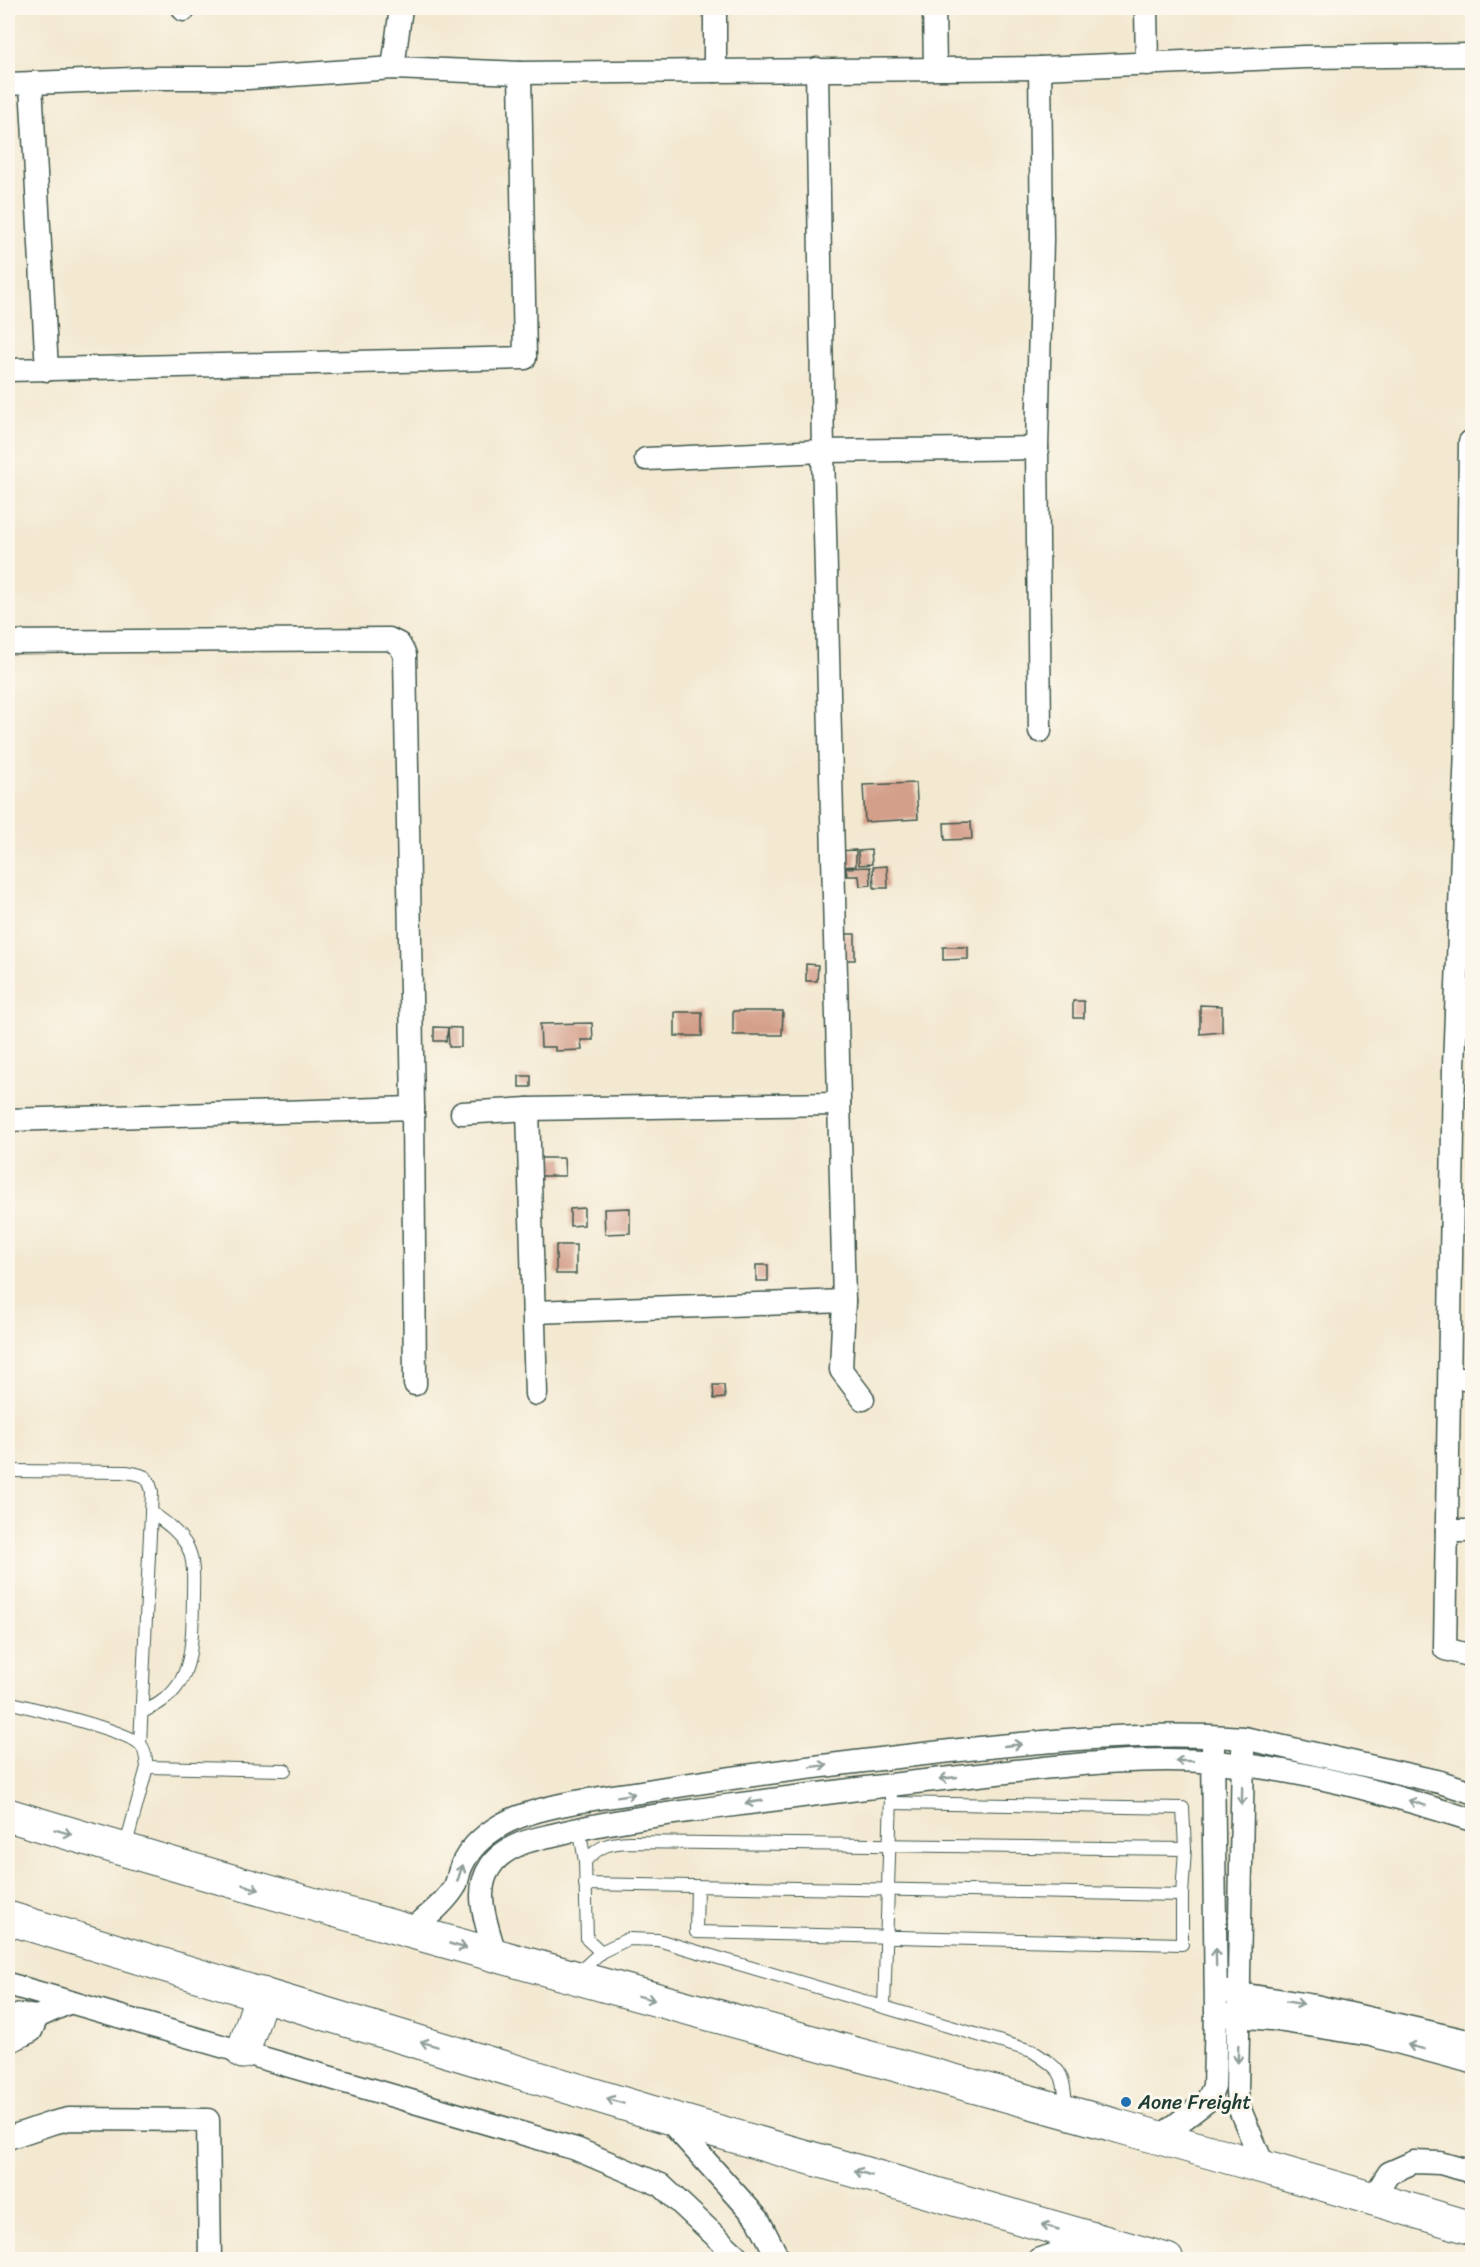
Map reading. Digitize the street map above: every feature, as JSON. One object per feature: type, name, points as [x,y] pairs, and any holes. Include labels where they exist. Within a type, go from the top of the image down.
[{"type":"main road","points":[[8,1815],[124,1851],[496,1957],[1068,2112],[1473,2228]]},
{"type":"main road","points":[[8,1918],[664,2116],[1167,2259]]},
{"type":"main road","points":[[243,2052],[262,1994]]},
{"type":"street","points":[[393,68],[401,8]]},
{"type":"street","points":[[715,8],[715,71]]},
{"type":"street","points":[[934,8],[935,68]]},
{"type":"street","points":[[1146,8],[1147,64]]},
{"type":"street","points":[[8,84],[157,78],[247,78],[393,68],[520,73],[1040,68],[1304,57],[1473,55]]},
{"type":"street","points":[[1040,68],[1042,240],[1037,448],[1040,730]]},
{"type":"street","points":[[817,69],[844,1301],[841,1370],[863,1399]]},
{"type":"street","points":[[8,370],[525,357],[520,73]]},
{"type":"street","points":[[31,84],[47,370]]},
{"type":"street","points":[[1473,442],[1470,442],[1471,596],[1463,1066],[1461,1378],[1447,1531],[1445,1649],[1473,1656]]},
{"type":"street","points":[[646,459],[824,452],[1037,448]]},
{"type":"street","points":[[8,642],[389,639],[399,644],[405,655],[415,1384]]},
{"type":"street","points":[[462,1113],[528,1109],[839,1104]]},
{"type":"street","points":[[8,1120],[413,1108]]},
{"type":"street","points":[[528,1109],[536,1394]]},
{"type":"street","points":[[534,1312],[844,1301]]},
{"type":"street","points":[[1447,1531],[1473,1531]]},
{"type":"street","points":[[1160,2138],[1207,2102],[1214,2087],[1216,1991],[1213,1736]]},
{"type":"street","points":[[409,1932],[446,1899],[455,1887],[462,1865],[477,1841],[502,1824],[530,1813],[578,1803],[732,1777],[1074,1738],[1213,1736],[1244,1738],[1440,1782],[1473,1792]]},
{"type":"street","points":[[1244,1738],[1237,2090],[1239,2105],[1264,2167]]},
{"type":"street","points":[[496,1957],[481,1898],[489,1869],[501,1855],[521,1843],[579,1828],[890,1793],[1065,1766],[1148,1761],[1213,1761],[1285,1771],[1391,1795],[1473,1820]]},
{"type":"street","points":[[8,1984],[576,2149],[661,2185],[741,2259]]},
{"type":"street","points":[[1216,1991],[1315,2006],[1473,2042]]},
{"type":"street","points":[[8,2020],[20,2015],[37,2017],[70,2002]]},
{"type":"street","points":[[1216,2014],[1271,2019],[1371,2035],[1473,2062]]},
{"type":"street","points":[[8,2042],[31,2031],[37,2017]]},
{"type":"street","points":[[664,2116],[758,2219],[779,2259]]},
{"type":"street","points":[[8,2138],[52,2123],[69,2120],[208,2120],[210,2259]]},
{"type":"street","points":[[1373,2198],[1389,2173],[1414,2162],[1440,2163],[1473,2172]]},
{"type":"street","points":[[1038,2259],[1097,2240]]},
{"type":"lane","points":[[8,1471],[126,1472],[143,1474],[149,1482],[152,1492],[140,1744]]},
{"type":"lane","points":[[142,1712],[164,1701],[173,1691],[185,1672],[192,1648],[193,1570],[188,1548],[177,1531],[151,1512]]},
{"type":"lane","points":[[8,1702],[122,1734],[140,1744],[146,1754],[147,1767],[124,1851]]},
{"type":"lane","points":[[147,1767],[285,1770]]},
{"type":"lane","points":[[696,1932],[887,1936],[1182,1944],[1185,1849],[1183,1808],[890,1793],[890,1846],[888,1889],[887,1936],[884,2007]]},
{"type":"lane","points":[[579,1828],[585,1861],[587,1939],[601,1952]]},
{"type":"lane","points":[[585,1861],[598,1848],[609,1843],[630,1842],[1185,1849]]},
{"type":"lane","points":[[585,1884],[1182,1895]]},
{"type":"lane","points":[[688,1949],[696,1932],[697,1886]]},
{"type":"lane","points":[[573,1978],[601,1952],[628,1939],[658,1940],[1032,2051],[1054,2065],[1063,2076],[1068,2112]]},
{"type":"building","points":[[916,783],[918,819],[865,822],[863,785]]},
{"type":"building","points":[[971,822],[972,839],[945,840],[944,823]]},
{"type":"building","points":[[856,850],[856,866],[838,867],[838,851]]},
{"type":"building","points":[[871,850],[872,864],[859,865],[858,851]]},
{"type":"building","points":[[887,866],[888,888],[874,888],[873,867]]},
{"type":"building","points":[[870,867],[871,885],[860,886],[859,876],[847,876],[846,868]]},
{"type":"building","points":[[841,934],[855,934],[855,960],[841,960]]},
{"type":"building","points":[[943,947],[968,947],[968,959],[943,960]]},
{"type":"building","points":[[806,964],[818,965],[817,981],[806,981]]},
{"type":"building","points":[[1073,1001],[1084,1001],[1084,1018],[1073,1018]]},
{"type":"building","points":[[1200,1005],[1222,1006],[1222,1032],[1200,1034]]},
{"type":"building","points":[[733,1011],[783,1011],[782,1035],[733,1035]]},
{"type":"building","points":[[675,1012],[702,1012],[702,1036],[675,1036]]},
{"type":"building","points":[[592,1023],[593,1040],[581,1040],[582,1050],[555,1051],[555,1047],[541,1047],[540,1024]]},
{"type":"building","points":[[434,1027],[461,1028],[461,1047],[449,1047],[448,1028],[446,1041],[434,1041]]},
{"type":"building","points":[[519,1076],[531,1076],[531,1087],[519,1087]]},
{"type":"building","points":[[536,1158],[564,1158],[565,1176],[536,1176]]},
{"type":"building","points":[[584,1208],[584,1225],[570,1226],[570,1209]]},
{"type":"building","points":[[630,1208],[630,1233],[605,1234],[604,1209]]},
{"type":"building","points":[[556,1245],[576,1245],[576,1274],[556,1274]]},
{"type":"building","points":[[756,1265],[768,1265],[768,1281],[756,1281]]},
{"type":"building","points":[[713,1385],[724,1385],[725,1398],[714,1399]]},
{"type":"place","name":"Aone Freight","points":[[1126,2102]]}]
